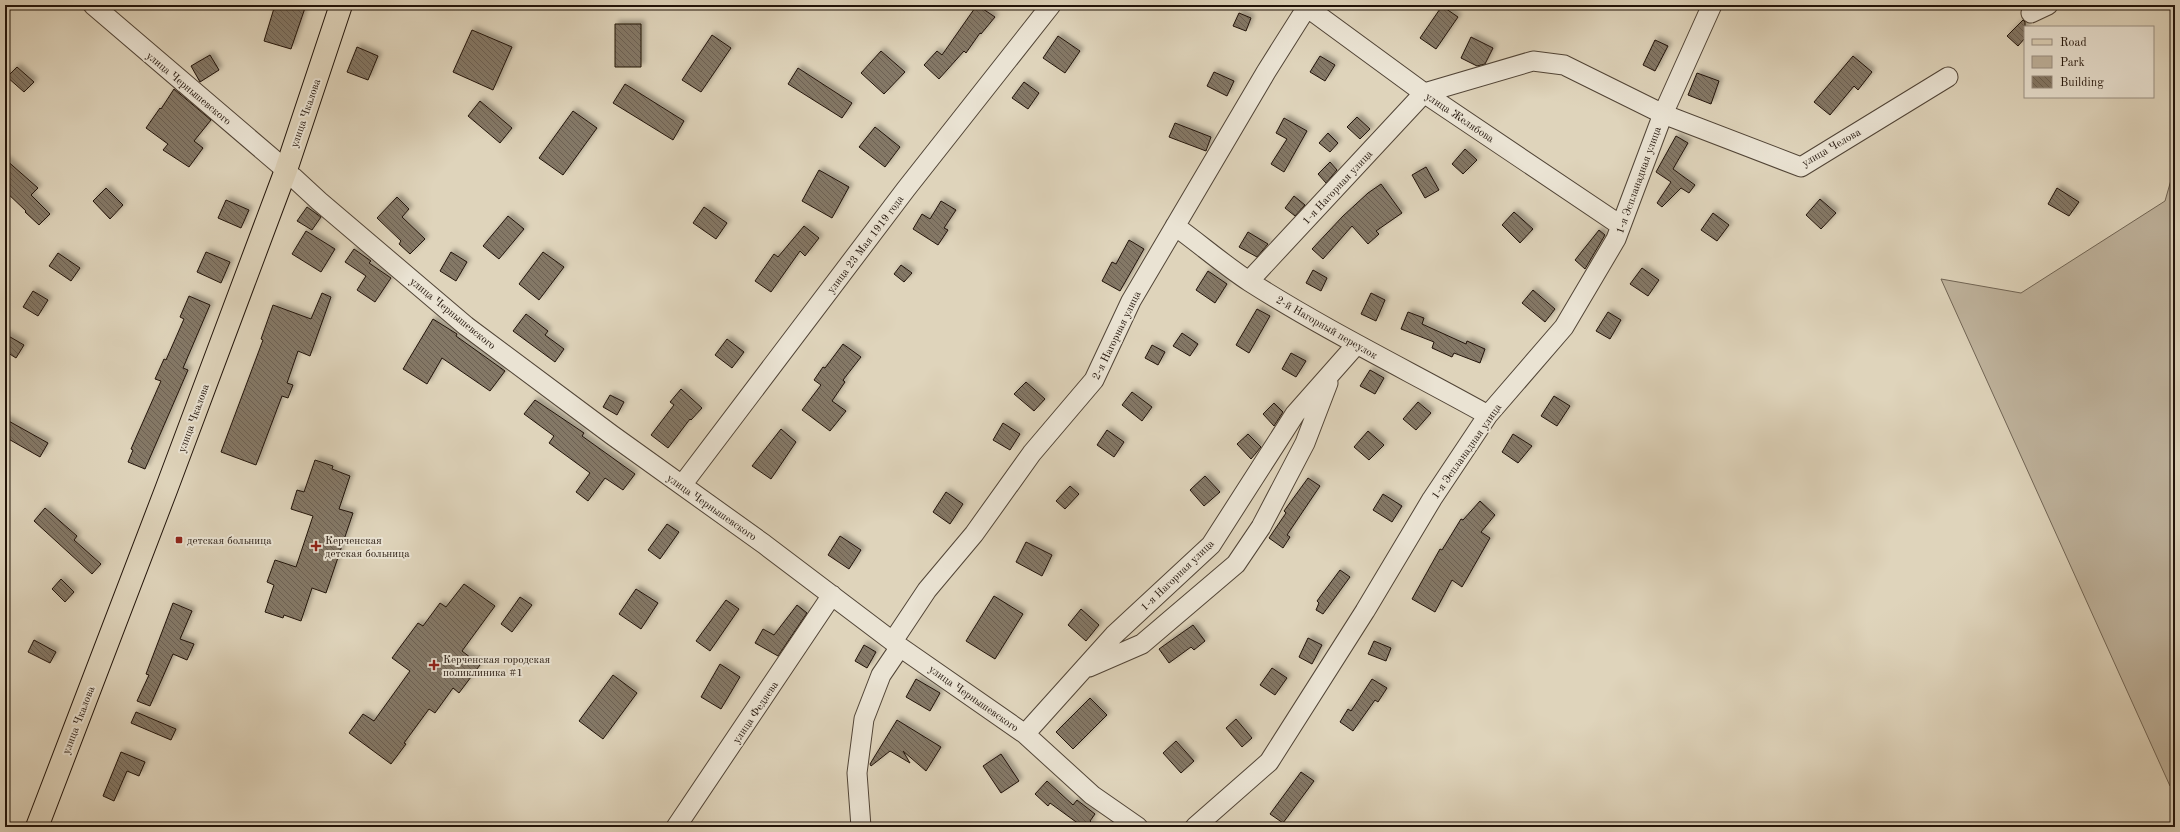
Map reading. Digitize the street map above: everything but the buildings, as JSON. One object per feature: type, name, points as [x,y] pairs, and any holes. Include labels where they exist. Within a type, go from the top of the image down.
[{"type":"main road","name":"улица Чкалова","points":[[290,173],[341,5]]},
{"type":"main road","name":"улица Чкалова","points":[[47,827],[146,553],[352,5]]},
{"type":"main road","name":"улица Чкалова","points":[[37,827],[146,553]]},
{"type":"street","name":"улица Чернышевского","points":[[93,5],[466,326],[682,486],[764,544],[896,644],[1025,734],[1092,795],[1138,827]]},
{"type":"street","name":"улица 23 Мая 1919 года","points":[[682,486],[906,189],[1051,5]]},
{"type":"street","points":[[2031,13],[2048,5]]},
{"type":"street","name":"улица Желябова","points":[[1306,6],[1424,93],[1620,225]]},
{"type":"street","name":"2-я Нагорная улица","points":[[861,827],[858,773],[864,719],[896,644],[927,590],[974,534],[1032,453],[1094,380],[1131,301],[1306,6]]},
{"type":"street","name":"1-я Эспланадная улица","points":[[1195,827],[1268,762],[1365,611],[1432,499],[1488,415],[1564,327],[1616,239],[1663,114],[1709,6]]},
{"type":"street","points":[[1424,93],[1533,61],[1564,64],[1663,114]]},
{"type":"street","name":"улица Челова","points":[[1663,114],[1801,167],[1948,77]]},
{"type":"street","name":"1-я Нагорная улица","points":[[1249,281],[1424,93]]},
{"type":"street","name":"2-й Нагорный переулок","points":[[1175,226],[1249,281],[1356,345],[1422,378],[1488,415]]},
{"type":"street","name":"1-я Нагорная улица","points":[[1025,734],[1114,635],[1211,545],[1295,414],[1356,345]]},
{"type":"street","points":[[1084,669],[1142,644],[1236,564],[1261,527],[1305,443],[1333,371]]},
{"type":"street","name":"улица Федяева","points":[[676,827],[832,596]]},
{"type":"green space","points":[[2175,166],[2175,787],[2170,786],[1941,279],[2021,293],[2165,201]]},
{"type":"place","name":"детская больница","points":[[179,540]]},
{"type":"place","name":"Керченская детская больница","points":[[316,546]]},
{"type":"place","name":"Керченская городская поликлиника #1","points":[[434,665]]}]
